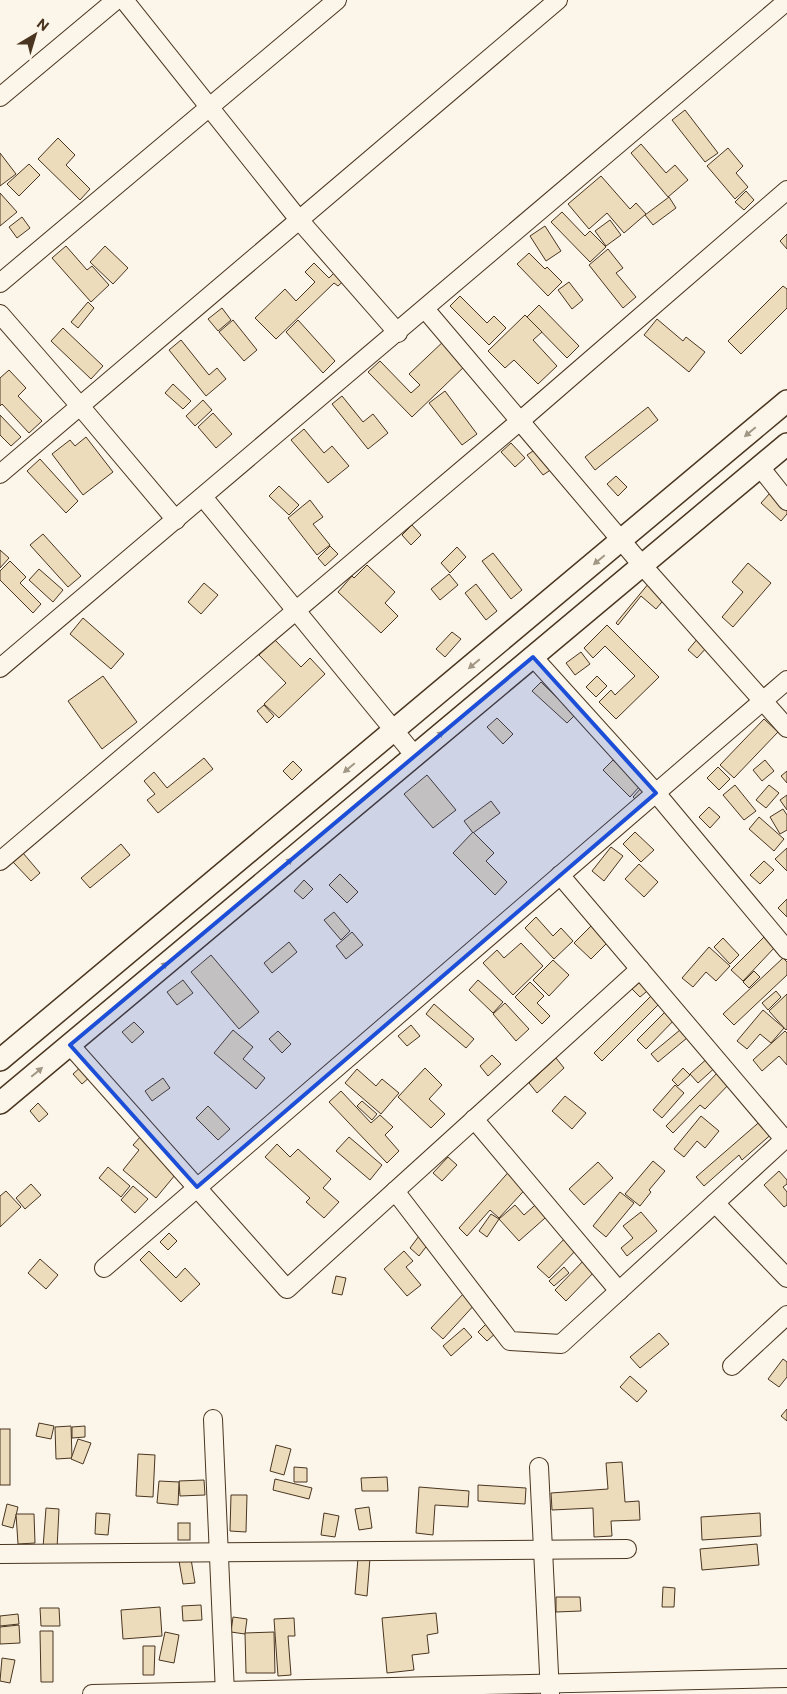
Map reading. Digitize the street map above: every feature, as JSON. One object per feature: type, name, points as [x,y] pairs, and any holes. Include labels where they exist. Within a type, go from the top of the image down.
[{"type":"street","points":[[0,97],[116,0]]},
{"type":"street","points":[[124,0],[300,221],[398,332]]},
{"type":"street","points":[[0,283],[337,0]]},
{"type":"street","points":[[0,474],[558,0]]},
{"type":"street","points":[[0,668],[787,1]]},
{"type":"street","points":[[0,861],[520,421],[787,190]]},
{"type":"street","points":[[424,309],[642,566],[787,728]]},
{"type":"street","points":[[0,314],[176,520]]},
{"type":"street","points":[[0,1060],[787,401]]},
{"type":"street","points":[[0,1103],[787,444]]},
{"type":"street","points":[[760,467],[787,501]]},
{"type":"street","points":[[203,497],[415,756]]},
{"type":"street","points":[[533,657],[656,793],[787,950]]},
{"type":"street","points":[[104,1268],[787,680]]},
{"type":"street","points":[[395,1191],[510,1341],[561,1344],[786,1138],[560,875]]},
{"type":"street","points":[[70,1044],[287,1289],[640,969]]},
{"type":"street","points":[[474,1119],[619,1291]]},
{"type":"street","points":[[715,1202],[787,1278]]},
{"type":"street","points":[[732,1366],[787,1315]]},
{"type":"street","points":[[213,1419],[225,1692]]},
{"type":"street","points":[[539,1467],[550,1689]]},
{"type":"street","points":[[0,1554],[627,1549]]},
{"type":"street","points":[[92,1694],[550,1689],[787,1678]]},
{"type":"highlighted area","points":[[533,657],[656,793],[197,1187],[70,1045]]},
{"type":"building","points":[[685,110],[718,153],[705,162],[672,120]]},
{"type":"building","points":[[58,138],[75,155],[66,165],[90,189],[80,200],[38,159]]},
{"type":"building","points":[[641,144],[666,173],[675,165],[688,180],[668,197],[631,153]]},
{"type":"building","points":[[728,148],[743,166],[736,173],[748,187],[735,199],[707,166]]},
{"type":"building","points":[[0,153],[16,174],[0,186]]},
{"type":"building","points":[[29,164],[40,175],[19,196],[7,184]]},
{"type":"building","points":[[601,176],[630,209],[636,203],[646,214],[624,233],[607,213],[589,229],[568,204]]},
{"type":"building","points":[[746,191],[754,200],[744,210],[735,202]]},
{"type":"building","points":[[0,193],[17,212],[0,226]]},
{"type":"building","points":[[669,197],[676,208],[653,225],[645,215]]},
{"type":"building","points":[[562,212],[585,236],[590,231],[606,247],[590,262],[551,222]]},
{"type":"building","points":[[22,217],[30,228],[17,238],[9,227]]},
{"type":"building","points":[[610,220],[621,235],[606,246],[595,231]]},
{"type":"building","points":[[545,226],[561,251],[546,261],[530,236]]},
{"type":"building","points":[[787,234],[787,249],[780,241]]},
{"type":"building","points":[[66,246],[87,270],[92,266],[109,285],[91,302],[52,258]]},
{"type":"building","points":[[105,246],[128,268],[113,284],[90,262]]},
{"type":"building","points":[[608,249],[623,268],[616,273],[636,297],[623,308],[589,265]]},
{"type":"building","points":[[529,253],[562,282],[548,296],[517,264]]},
{"type":"building","points":[[314,263],[329,278],[339,268],[348,277],[338,286],[334,283],[276,339],[255,318],[285,289],[296,301],[315,282],[305,272]]},
{"type":"building","points":[[569,282],[583,300],[572,309],[558,290]]},
{"type":"building","points":[[783,286],[787,289],[787,308],[741,354],[728,341]]},
{"type":"building","points":[[460,296],[487,323],[494,316],[506,328],[489,345],[450,306]]},
{"type":"building","points":[[88,302],[94,308],[78,328],[71,322]]},
{"type":"building","points":[[539,305],[579,346],[567,358],[527,317]]},
{"type":"building","points":[[222,308],[231,320],[218,331],[208,319]]},
{"type":"building","points":[[525,315],[542,332],[533,340],[557,366],[538,384],[514,360],[505,368],[488,351]]},
{"type":"building","points":[[657,319],[683,341],[686,337],[705,352],[689,372],[644,335]]},
{"type":"building","points":[[233,320],[257,350],[244,361],[219,332]]},
{"type":"building","points":[[298,320],[335,361],[323,373],[286,332]]},
{"type":"building","points":[[63,328],[103,366],[91,379],[51,341]]},
{"type":"building","points":[[446,339],[468,363],[412,417],[368,372],[380,361],[411,393],[420,385],[409,374]]},
{"type":"building","points":[[181,340],[209,375],[217,368],[226,379],[206,396],[169,350]]},
{"type":"building","points":[[9,370],[26,388],[18,396],[42,421],[29,433],[2,404],[0,406],[0,378]]},
{"type":"building","points":[[173,384],[191,401],[183,409],[165,393]]},
{"type":"building","points":[[445,391],[477,434],[462,445],[429,403]]},
{"type":"building","points":[[342,396],[363,422],[373,414],[388,433],[368,449],[332,404]]},
{"type":"building","points":[[203,400],[212,410],[195,426],[186,416]]},
{"type":"building","points":[[648,407],[658,420],[595,470],[585,457]]},
{"type":"building","points":[[213,413],[232,434],[216,448],[198,427]]},
{"type":"building","points":[[0,415],[21,437],[11,446],[0,435]]},
{"type":"building","points":[[304,429],[324,453],[332,446],[349,466],[328,483],[291,440]]},
{"type":"building","points":[[86,437],[113,472],[83,495],[52,454],[70,440],[75,446]]},
{"type":"building","points":[[511,443],[525,458],[515,467],[501,452]]},
{"type":"building","points":[[536,449],[552,469],[543,475],[527,455]]},
{"type":"building","points":[[40,459],[78,501],[66,513],[27,471]]},
{"type":"building","points":[[616,476],[627,487],[618,496],[607,484]]},
{"type":"building","points":[[279,486],[299,505],[289,515],[269,496]]},
{"type":"building","points":[[770,493],[787,509],[787,514],[781,521],[761,503]]},
{"type":"building","points":[[310,500],[323,517],[313,524],[330,545],[317,555],[288,518]]},
{"type":"building","points":[[412,525],[421,535],[411,545],[402,535]]},
{"type":"building","points":[[43,534],[81,576],[68,587],[30,545]]},
{"type":"building","points":[[330,546],[338,554],[325,566],[318,558]]},
{"type":"building","points":[[457,547],[466,557],[450,573],[441,563]]},
{"type":"building","points":[[0,550],[9,558],[0,568]]},
{"type":"building","points":[[493,553],[522,590],[511,599],[482,561]]},
{"type":"building","points":[[10,561],[26,577],[20,583],[41,604],[33,613],[0,580],[0,571]]},
{"type":"building","points":[[748,563],[771,583],[733,627],[722,617],[743,592],[732,582]]},
{"type":"building","points":[[367,565],[395,592],[385,603],[398,616],[381,633],[338,592],[352,576],[354,578]]},
{"type":"building","points":[[39,569],[63,590],[53,602],[29,580]]},
{"type":"building","points":[[449,574],[458,585],[440,600],[431,589]]},
{"type":"building","points":[[204,583],[218,595],[201,614],[188,602]]},
{"type":"building","points":[[649,583],[666,597],[656,609],[641,596],[618,625],[616,623]]},
{"type":"building","points":[[476,584],[497,611],[486,620],[465,593]]},
{"type":"building","points":[[83,618],[124,654],[111,669],[70,634]]},
{"type":"building","points":[[607,625],[659,677],[616,719],[599,702],[611,690],[615,695],[635,676],[605,646],[593,658],[584,648]]},
{"type":"building","points":[[452,632],[461,639],[445,657],[436,649]]},
{"type":"building","points":[[699,637],[709,645],[697,658],[688,650]]},
{"type":"building","points":[[275,640],[301,667],[310,658],[325,674],[279,718],[264,704],[286,683],[259,655]]},
{"type":"building","points":[[581,652],[590,664],[575,675],[566,663]]},
{"type":"building","points":[[103,676],[137,722],[102,749],[68,701]]},
{"type":"building","points":[[597,676],[607,686],[596,697],[586,687]]},
{"type":"building","points":[[541,682],[575,715],[567,723],[532,691]]},
{"type":"building","points":[[264,705],[274,716],[267,723],[257,711]]},
{"type":"building","points":[[497,718],[513,734],[503,744],[487,727]]},
{"type":"building","points":[[764,719],[778,732],[734,778],[720,765]]},
{"type":"building","points":[[204,758],[213,769],[158,813],[147,800],[155,794],[144,781],[154,772],[167,788]]},
{"type":"building","points":[[613,760],[640,786],[630,797],[603,770]]},
{"type":"building","points":[[765,760],[774,771],[762,781],[753,770]]},
{"type":"building","points":[[293,761],[302,770],[292,780],[283,771]]},
{"type":"building","points":[[718,767],[730,779],[719,790],[707,778]]},
{"type":"building","points":[[787,771],[787,783],[781,776]]},
{"type":"building","points":[[427,775],[456,810],[433,828],[404,794]]},
{"type":"building","points":[[735,785],[756,811],[744,820],[723,795]]},
{"type":"building","points":[[769,785],[779,793],[766,808],[756,800]]},
{"type":"building","points":[[641,788],[649,794],[640,804],[633,797]]},
{"type":"building","points":[[787,795],[787,810],[780,800]]},
{"type":"building","points":[[491,801],[500,813],[473,833],[464,821]]},
{"type":"building","points":[[709,807],[720,817],[710,828],[699,817]]},
{"type":"building","points":[[783,809],[787,815],[787,830],[780,834],[770,817]]},
{"type":"building","points":[[759,817],[784,839],[774,851],[749,829]]},
{"type":"building","points":[[473,832],[494,853],[486,861],[507,882],[495,895],[453,853]]},
{"type":"building","points":[[635,832],[654,850],[641,862],[623,844]]},
{"type":"building","points":[[121,844],[130,855],[90,888],[81,878]]},
{"type":"building","points":[[611,847],[623,856],[604,881],[592,871]]},
{"type":"building","points":[[787,848],[787,871],[775,859]]},
{"type":"building","points":[[23,853],[40,873],[31,881],[13,862]]},
{"type":"building","points":[[764,861],[774,870],[760,884],[750,875]]},
{"type":"building","points":[[639,864],[658,882],[644,897],[625,879]]},
{"type":"building","points":[[340,874],[358,892],[347,903],[329,885]]},
{"type":"building","points":[[304,880],[313,889],[303,899],[294,891]]},
{"type":"building","points":[[787,899],[787,917],[778,908]]},
{"type":"building","points":[[334,912],[350,931],[341,940],[324,920]]},
{"type":"building","points":[[536,917],[553,936],[561,928],[573,941],[554,959],[525,928]]},
{"type":"building","points":[[595,922],[611,939],[591,959],[574,943]]},
{"type":"building","points":[[352,932],[363,945],[346,959],[336,946]]},
{"type":"building","points":[[764,937],[775,947],[743,981],[731,970]]},
{"type":"building","points":[[723,938],[739,955],[730,964],[714,947]]},
{"type":"building","points":[[289,942],[297,952],[272,973],[264,963]]},
{"type":"building","points":[[521,943],[543,966],[513,995],[483,963],[497,950],[504,958]]},
{"type":"building","points":[[709,947],[730,966],[716,981],[706,972],[693,987],[682,978]]},
{"type":"building","points":[[211,955],[259,1012],[239,1029],[191,972]]},
{"type":"building","points":[[783,958],[787,962],[787,975],[734,1025],[723,1014]]},
{"type":"building","points":[[553,960],[569,975],[549,996],[533,980]]},
{"type":"building","points":[[754,971],[760,977],[749,988],[743,982]]},
{"type":"building","points":[[644,978],[652,987],[640,997],[632,989]]},
{"type":"building","points":[[183,980],[193,993],[177,1005],[167,992]]},
{"type":"building","points":[[478,980],[503,1002],[493,1013],[469,990]]},
{"type":"building","points":[[530,982],[544,996],[537,1003],[550,1016],[542,1024],[515,997]]},
{"type":"building","points":[[776,991],[781,997],[768,1010],[762,1003]]},
{"type":"building","points":[[787,994],[787,1029],[786,1030],[769,1011]]},
{"type":"building","points":[[651,996],[659,1004],[602,1061],[594,1053]]},
{"type":"building","points":[[505,1003],[529,1029],[516,1041],[493,1014]]},
{"type":"building","points":[[434,1004],[474,1039],[466,1048],[426,1014]]},
{"type":"building","points":[[670,1007],[678,1016],[646,1049],[637,1040]]},
{"type":"building","points":[[763,1010],[784,1028],[771,1043],[760,1034],[747,1049],[737,1041]]},
{"type":"building","points":[[134,1022],[144,1032],[132,1043],[122,1032]]},
{"type":"building","points":[[411,1025],[420,1036],[407,1046],[398,1036]]},
{"type":"building","points":[[686,1025],[693,1033],[658,1062],[651,1054]]},
{"type":"building","points":[[233,1030],[253,1047],[243,1059],[265,1078],[256,1089],[214,1053]]},
{"type":"building","points":[[278,1031],[291,1044],[282,1053],[269,1039]]},
{"type":"building","points":[[785,1031],[787,1033],[787,1065],[779,1056],[762,1071],[753,1060]]},
{"type":"building","points":[[492,1055],[501,1064],[488,1076],[480,1066]]},
{"type":"building","points":[[710,1056],[718,1065],[698,1083],[690,1074]]},
{"type":"building","points":[[556,1058],[564,1068],[537,1093],[529,1083]]},
{"type":"building","points":[[83,1065],[92,1075],[82,1084],[73,1074]]},
{"type":"building","points":[[425,1068],[442,1085],[429,1099],[445,1114],[431,1128],[398,1097]]},
{"type":"building","points":[[683,1068],[690,1075],[678,1086],[672,1080]]},
{"type":"building","points":[[357,1069],[376,1086],[382,1079],[399,1093],[381,1114],[345,1083]]},
{"type":"building","points":[[721,1069],[733,1080],[705,1109],[700,1105],[673,1133],[666,1126]]},
{"type":"building","points":[[163,1078],[170,1088],[152,1101],[145,1091]]},
{"type":"building","points":[[675,1085],[684,1093],[662,1118],[653,1110]]},
{"type":"building","points":[[341,1091],[371,1123],[380,1115],[393,1127],[385,1135],[399,1151],[387,1163],[329,1102]]},
{"type":"building","points":[[565,1096],[586,1113],[572,1129],[552,1111]]},
{"type":"building","points":[[362,1101],[377,1114],[372,1120],[357,1106]]},
{"type":"building","points":[[38,1103],[48,1114],[39,1122],[30,1111]]},
{"type":"building","points":[[208,1106],[230,1129],[218,1140],[196,1118]]},
{"type":"building","points":[[701,1116],[719,1131],[705,1148],[697,1141],[684,1157],[674,1149]]},
{"type":"building","points":[[764,1118],[775,1131],[742,1160],[739,1155],[704,1186],[696,1177]]},
{"type":"building","points":[[141,1136],[180,1169],[156,1198],[123,1170],[139,1150],[133,1145]]},
{"type":"building","points":[[349,1137],[382,1165],[370,1180],[336,1151]]},
{"type":"building","points":[[277,1144],[290,1157],[298,1149],[331,1179],[323,1188],[339,1202],[324,1218],[306,1202],[310,1198],[265,1157]]},
{"type":"building","points":[[448,1157],[457,1165],[442,1181],[433,1173]]},
{"type":"building","points":[[653,1161],[665,1171],[649,1190],[651,1192],[640,1206],[625,1194]]},
{"type":"building","points":[[598,1162],[613,1178],[584,1205],[569,1189]]},
{"type":"building","points":[[108,1167],[130,1186],[121,1197],[99,1178]]},
{"type":"building","points":[[513,1167],[531,1183],[499,1218],[490,1210],[467,1236],[459,1228]]},
{"type":"building","points":[[779,1171],[787,1180],[787,1184],[783,1187],[787,1192],[787,1205],[784,1207],[764,1185]]},
{"type":"building","points":[[31,1184],[41,1195],[25,1209],[16,1198]]},
{"type":"building","points":[[133,1186],[148,1199],[135,1213],[121,1200]]},
{"type":"building","points":[[6,1191],[21,1207],[0,1227],[0,1196]]},
{"type":"building","points":[[620,1192],[634,1203],[606,1237],[593,1226]]},
{"type":"building","points":[[542,1199],[553,1211],[519,1241],[499,1219],[515,1205],[524,1215]]},
{"type":"building","points":[[641,1212],[657,1231],[627,1256],[621,1248],[633,1238],[623,1226]]},
{"type":"building","points":[[491,1214],[499,1219],[487,1237],[479,1231]]},
{"type":"building","points":[[169,1233],[177,1241],[168,1250],[160,1242]]},
{"type":"building","points":[[568,1235],[580,1246],[549,1278],[537,1267]]},
{"type":"building","points":[[419,1236],[429,1243],[419,1256],[410,1248]]},
{"type":"building","points":[[149,1251],[176,1278],[185,1268],[200,1284],[181,1302],[140,1260]]},
{"type":"building","points":[[404,1251],[413,1261],[406,1267],[421,1285],[407,1296],[384,1269]]},
{"type":"building","points":[[587,1257],[598,1268],[566,1301],[555,1290]]},
{"type":"building","points":[[40,1259],[58,1275],[46,1289],[28,1273]]},
{"type":"building","points":[[564,1267],[569,1273],[554,1286],[549,1281]]},
{"type":"building","points":[[336,1276],[346,1278],[342,1295],[332,1293]]},
{"type":"building","points":[[465,1292],[477,1302],[443,1339],[431,1328]]},
{"type":"building","points":[[489,1321],[498,1331],[487,1341],[478,1332]]},
{"type":"building","points":[[464,1328],[472,1337],[451,1356],[443,1346]]},
{"type":"building","points":[[659,1333],[669,1344],[640,1368],[630,1357]]},
{"type":"building","points":[[783,1359],[787,1362],[787,1377],[779,1387],[768,1379]]},
{"type":"building","points":[[630,1376],[647,1391],[637,1402],[620,1387]]},
{"type":"building","points":[[787,1409],[787,1421],[781,1416]]},
{"type":"building","points":[[39,1423],[54,1426],[51,1439],[36,1436]]},
{"type":"building","points":[[71,1426],[72,1458],[56,1459],[55,1427]]},
{"type":"building","points":[[85,1426],[85,1437],[72,1438],[72,1427]]},
{"type":"building","points":[[0,1429],[10,1429],[10,1485],[0,1485]]},
{"type":"building","points":[[78,1439],[91,1443],[83,1464],[71,1459]]},
{"type":"building","points":[[276,1445],[291,1449],[284,1475],[270,1471]]},
{"type":"building","points":[[138,1454],[155,1455],[153,1497],[136,1496]]},
{"type":"building","points":[[622,1462],[625,1502],[639,1501],[640,1520],[611,1521],[612,1536],[594,1537],[593,1508],[552,1510],[551,1493],[608,1489],[606,1463]]},
{"type":"building","points":[[294,1467],[307,1468],[307,1482],[294,1482]]},
{"type":"building","points":[[387,1477],[388,1491],[362,1491],[361,1478]]},
{"type":"building","points":[[275,1479],[312,1488],[309,1499],[273,1490]]},
{"type":"building","points":[[204,1480],[205,1495],[180,1496],[179,1481]]},
{"type":"building","points":[[159,1481],[179,1482],[178,1505],[157,1503]]},
{"type":"building","points":[[478,1485],[526,1488],[525,1504],[478,1501]]},
{"type":"building","points":[[419,1487],[469,1491],[468,1507],[435,1505],[433,1535],[416,1533]]},
{"type":"building","points":[[231,1495],[247,1495],[246,1532],[230,1531]]},
{"type":"building","points":[[7,1504],[18,1507],[13,1528],[2,1525]]},
{"type":"building","points":[[369,1507],[372,1528],[359,1530],[355,1509]]},
{"type":"building","points":[[46,1508],[59,1509],[57,1549],[43,1548]]},
{"type":"building","points":[[96,1513],[110,1514],[108,1535],[95,1534]]},
{"type":"building","points":[[324,1513],[339,1516],[335,1537],[321,1535]]},
{"type":"building","points":[[760,1513],[761,1536],[702,1540],[701,1517]]},
{"type":"building","points":[[16,1514],[34,1514],[35,1543],[18,1544]]},
{"type":"building","points":[[178,1523],[190,1523],[190,1540],[178,1540]]},
{"type":"building","points":[[757,1544],[759,1565],[702,1570],[700,1549]]},
{"type":"building","points":[[358,1558],[370,1558],[367,1596],[355,1594]]},
{"type":"building","points":[[191,1559],[195,1583],[183,1584],[179,1561]]},
{"type":"building","points":[[663,1587],[675,1588],[674,1607],[662,1607]]},
{"type":"building","points":[[556,1597],[580,1597],[581,1611],[556,1612]]},
{"type":"building","points":[[201,1605],[202,1620],[183,1621],[182,1606]]},
{"type":"building","points":[[160,1607],[162,1636],[123,1639],[121,1610]]},
{"type":"building","points":[[40,1608],[59,1608],[60,1626],[41,1626]]},
{"type":"building","points":[[436,1613],[438,1633],[427,1635],[429,1653],[412,1655],[414,1670],[387,1673],[382,1618]]},
{"type":"building","points":[[18,1614],[19,1624],[0,1626],[0,1616]]},
{"type":"building","points":[[233,1617],[247,1619],[245,1634],[231,1632]]},
{"type":"building","points":[[294,1618],[295,1636],[288,1636],[291,1675],[278,1676],[274,1619]]},
{"type":"building","points":[[19,1625],[20,1643],[0,1644],[0,1627]]},
{"type":"building","points":[[40,1631],[53,1631],[53,1682],[41,1682]]},
{"type":"building","points":[[165,1632],[179,1635],[174,1663],[159,1660]]},
{"type":"building","points":[[274,1632],[275,1673],[246,1673],[245,1633]]},
{"type":"building","points":[[143,1646],[155,1646],[154,1675],[143,1675]]},
{"type":"building","points":[[2,1658],[15,1660],[10,1683],[0,1681]]}]
